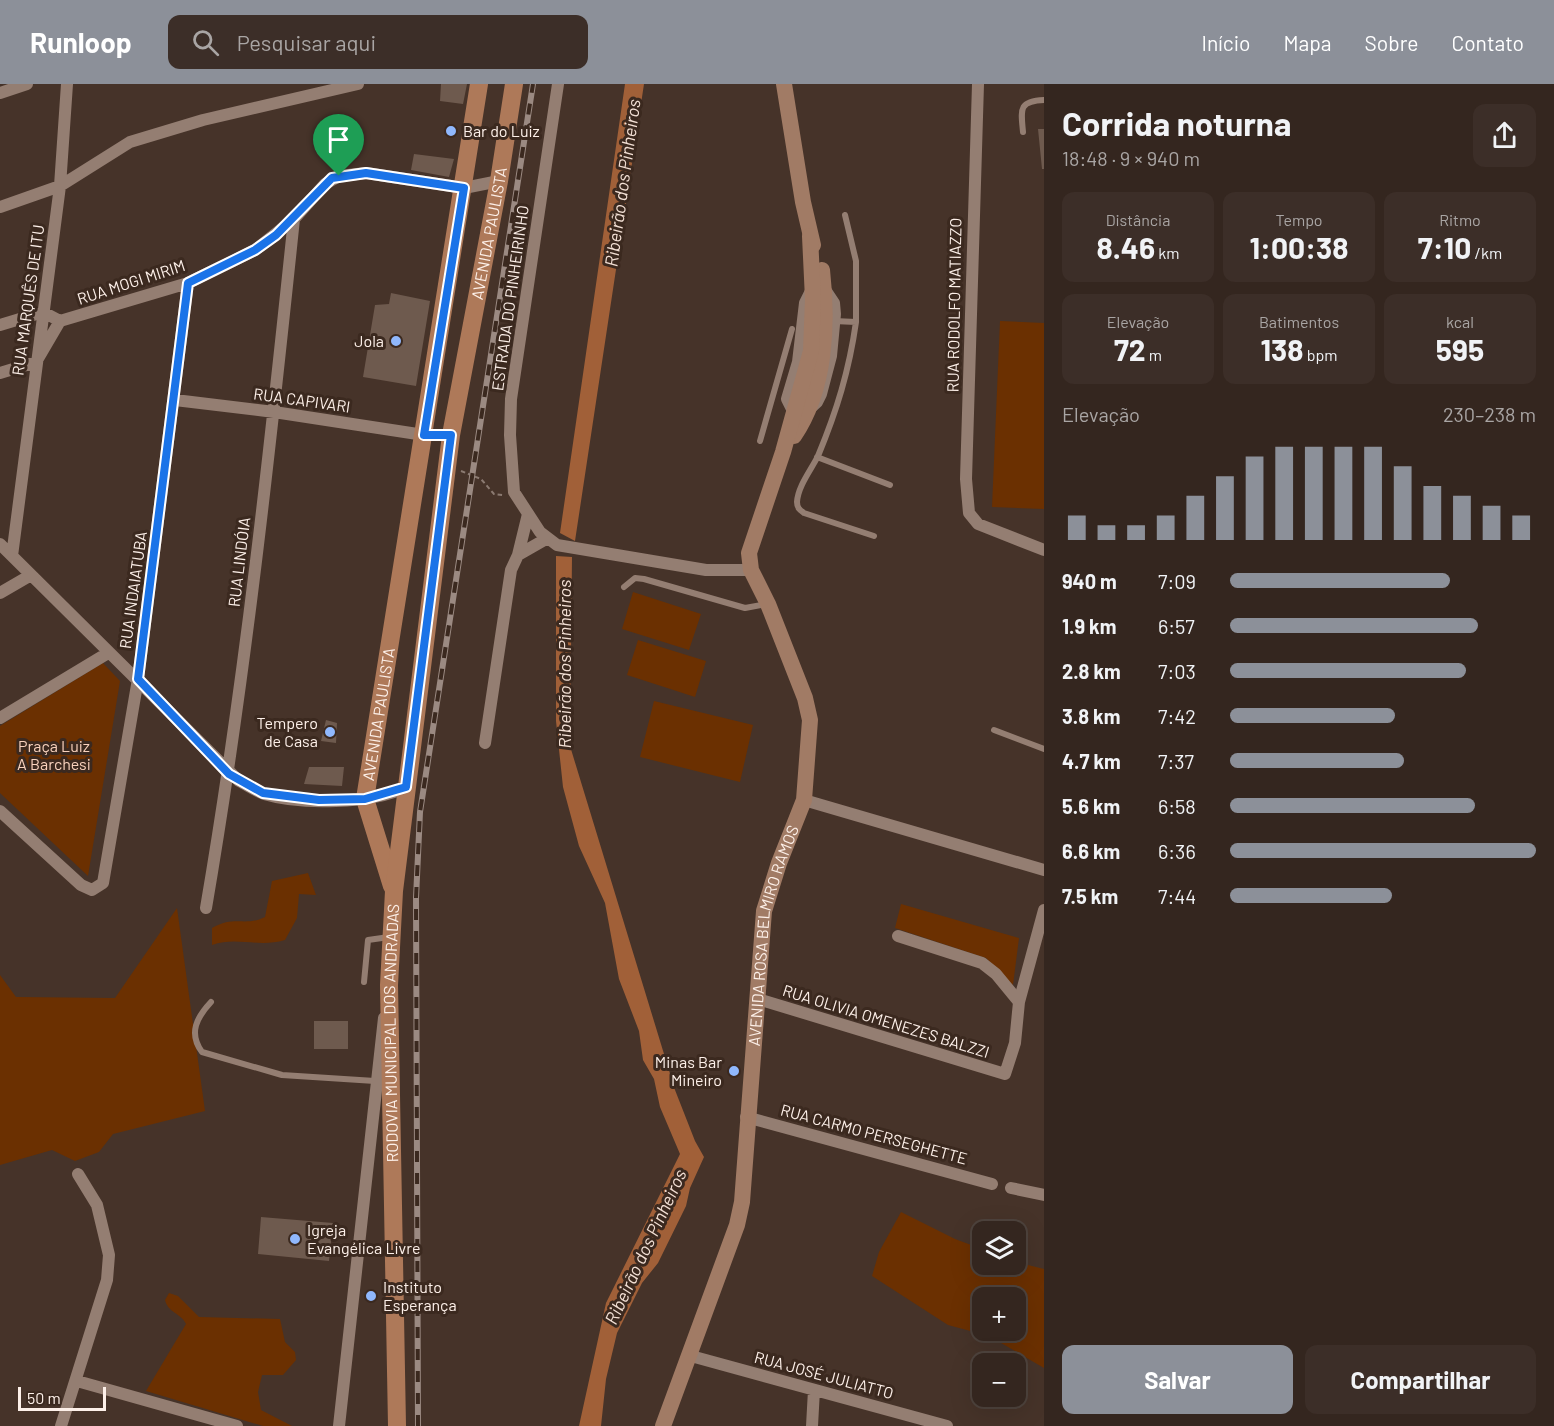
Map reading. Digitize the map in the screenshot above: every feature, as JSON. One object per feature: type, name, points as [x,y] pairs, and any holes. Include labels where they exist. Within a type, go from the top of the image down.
[{"type":"main road","name":"AVENIDA PAULISTA","points":[[394,891],[365,799],[479,84]]},
{"type":"main road","name":"AVENIDA PAULISTA","points":[[394,891],[451,435],[499,181],[514,84]]},
{"type":"main road","points":[[784,84],[810,236],[821,266],[816,291]]},
{"type":"main road","name":"AVENIDA ROSA BELMIRO RAMOS","points":[[663,1426],[691,1356],[737,1225],[741,1202],[764,911],[769,891],[804,800],[810,720],[805,698],[768,604],[751,570],[749,553],[783,452],[802,409],[816,353],[818,304],[816,291]]},
{"type":"main road","name":"RODOVIA MUNICIPAL DOS ANDRADAS","points":[[394,891],[389,985],[397,1426]]},
{"type":"street","points":[[0,93],[27,84]]},
{"type":"street","name":"RUA MARQUÊS DE ITU","points":[[12,556],[60,186],[67,84]]},
{"type":"street","points":[[0,207],[60,186],[130,142],[203,120],[358,84]]},
{"type":"street","name":"ESTRADA DO PINHEIRINHO","points":[[552,542],[528,514],[515,494],[510,454],[512,399],[558,84]]},
{"type":"street","name":"RUA RODOLFO MATIAZZO","points":[[978,84],[966,479],[969,513],[978,524],[1044,550]]},
{"type":"street","name":"RUA MOGI MIRIM","points":[[36,362],[60,321],[188,283],[255,250],[294,219],[325,184],[339,176],[366,173],[464,188]]},
{"type":"street","points":[[464,188],[499,181]]},
{"type":"street","name":"RUA LINDÓIA","points":[[206,909],[229,774],[274,412],[294,219]]},
{"type":"street","name":"RUA INDAIATUBA","points":[[0,811],[87,889],[92,890],[103,883],[138,679],[188,283]]},
{"type":"street","points":[[816,291],[834,303],[834,321],[831,356],[821,394],[817,402],[802,409],[787,398],[798,362],[804,305],[816,291]]},
{"type":"street","points":[[0,325],[43,312]]},
{"type":"street","name":"RUA MOGI MIRIM","points":[[43,312],[60,321]]},
{"type":"street","points":[[0,373],[36,362]]},
{"type":"street","name":"RUA CAPIVARI","points":[[175,400],[274,412],[424,435],[451,435]]},
{"type":"street","points":[[485,743],[499,639],[512,570],[528,514]]},
{"type":"street","points":[[518,555],[552,542],[581,550],[706,570],[751,570]]},
{"type":"street","points":[[0,544],[108,653],[138,679],[229,774],[263,793],[319,800],[365,799],[406,787]]},
{"type":"street","points":[[0,593],[31,575]]},
{"type":"street","points":[[0,718],[108,653]]},
{"type":"street","points":[[804,800],[1044,870]]},
{"type":"street","points":[[1019,1002],[1044,910]]},
{"type":"street","points":[[898,936],[982,963],[996,974],[1019,1002]]},
{"type":"street","points":[[339,1426],[375,1081],[389,985]]},
{"type":"street","name":"RUA OLIVIA OMENEZES BALZZI","points":[[758,999],[1005,1074],[1015,1043],[1019,1002]]},
{"type":"street","name":"RUA CARMO PERSEGHETTE","points":[[746,1117],[992,1184]]},
{"type":"street","points":[[61,1426],[107,1280],[109,1255],[97,1205],[78,1174]]},
{"type":"street","points":[[1011,1188],[1044,1195]]},
{"type":"street","name":"RUA JOSÉ JULIATTO","points":[[691,1356],[948,1426]]},
{"type":"street","points":[[77,1381],[237,1426]]},
{"type":"street","points":[[812,1426],[814,1390]]},
{"type":"lane","points":[[1023,132],[1021,112],[1024,104],[1031,100],[1044,100]]},
{"type":"lane","points":[[845,215],[856,261],[856,322],[849,368],[817,457],[801,489],[797,503],[799,510],[874,536]]},
{"type":"lane","points":[[834,321],[856,322]]},
{"type":"lane","points":[[760,441],[792,329]]},
{"type":"lane","points":[[817,457],[891,485]]},
{"type":"lane","points":[[624,587],[635,579],[644,579],[745,608],[768,604]]},
{"type":"lane","points":[[994,730],[1044,748]]},
{"type":"lane","points":[[364,982],[368,940],[393,936]]},
{"type":"lane","points":[[211,1002],[200,1014],[194,1034],[195,1042],[202,1052],[282,1075],[375,1081]]},
{"type":"path","points":[[446,471],[472,473],[481,479],[494,494],[515,494]]},
{"type":"green space","points":[[1000,321],[1044,323],[1044,509],[992,507]]},
{"type":"green space","points":[[633,592],[701,614],[689,650],[622,629]]},
{"type":"green space","points":[[638,640],[706,661],[695,697],[627,675]]},
{"type":"green space","name":"Praça Luiz A Barchesi","points":[[103,663],[120,681],[88,876],[0,793],[0,726]]},
{"type":"green space","points":[[654,701],[753,725],[740,782],[640,757]]},
{"type":"green space","points":[[308,873],[316,895],[299,894],[297,918],[285,940],[212,945],[212,928],[227,922],[252,921],[265,917],[272,881]]},
{"type":"green space","points":[[901,904],[1019,938],[1013,985],[986,958],[895,928]]},
{"type":"green space","points":[[177,908],[205,1111],[113,1134],[99,1152],[75,1161],[52,1150],[0,1165],[0,975],[16,997],[115,998]]},
{"type":"green space","points":[[901,1212],[972,1245],[972,1275],[1026,1275],[1026,1264],[1044,1269],[1044,1368],[1026,1358],[1026,1353],[1018,1353],[998,1341],[1026,1341],[1026,1287],[972,1287],[972,1331],[948,1325],[872,1276],[879,1252]]},
{"type":"green space","points":[[169,1293],[178,1296],[199,1317],[280,1319],[285,1342],[295,1352],[296,1360],[283,1375],[262,1375],[258,1392],[261,1410],[292,1426],[263,1426],[146,1391],[186,1324],[167,1304],[165,1300]]},
{"type":"water","name":"Ribeirão dos Pinheiros","points":[[625,84],[644,84],[575,541],[560,533]]},
{"type":"water","name":"Ribeirão dos Pinheiros","points":[[556,556],[572,557],[570,746],[675,1090],[695,1141],[704,1157],[690,1188],[686,1206],[658,1263],[642,1283],[617,1333],[606,1379],[601,1426],[579,1426],[606,1303],[680,1154],[660,1107],[654,1079],[643,1060],[639,1031],[619,979],[605,903],[579,846],[563,787],[556,721]]},
{"type":"building","points":[[441,84],[467,84],[463,104],[440,101]]},
{"type":"building","points":[[1038,129],[1044,129],[1044,169],[1042,169]]},
{"type":"building","points":[[414,154],[454,159],[449,177],[411,170]]},
{"type":"building","name":"Jola","points":[[391,293],[430,301],[416,386],[363,377],[375,305],[389,304]]},
{"type":"building","name":"Tempero de Casa","points":[[326,720],[337,723],[336,743],[321,741]]},
{"type":"building","points":[[309,767],[344,767],[342,786],[304,784]]},
{"type":"building","points":[[314,1021],[348,1021],[348,1049],[314,1049]]},
{"type":"building","name":"Igreja Evangélica Livre","points":[[261,1217],[333,1223],[329,1261],[258,1254]]},
{"type":"railway","points":[[418,1426],[416,898],[420,812],[533,84]]},
{"type":"place","name":"Bar do Luiz","points":[[451,131]]},
{"type":"place","name":"Jola","points":[[396,341]]},
{"type":"place","name":"Tempero de Casa","points":[[330,732]]},
{"type":"place","name":"Minas Bar Mineiro","points":[[734,1071]]},
{"type":"place","name":"Igreja Evangélica Livre","points":[[295,1239]]},
{"type":"place","name":"Instituto Esperança","points":[[371,1296]]},
{"type":"route","points":[[366,173],[464,188],[424,435],[451,435],[406,787],[396,792],[365,799],[319,800],[263,793],[239,781],[229,774],[138,679],[188,283],[255,250],[294,219],[325,184],[339,176],[366,173]]}]
